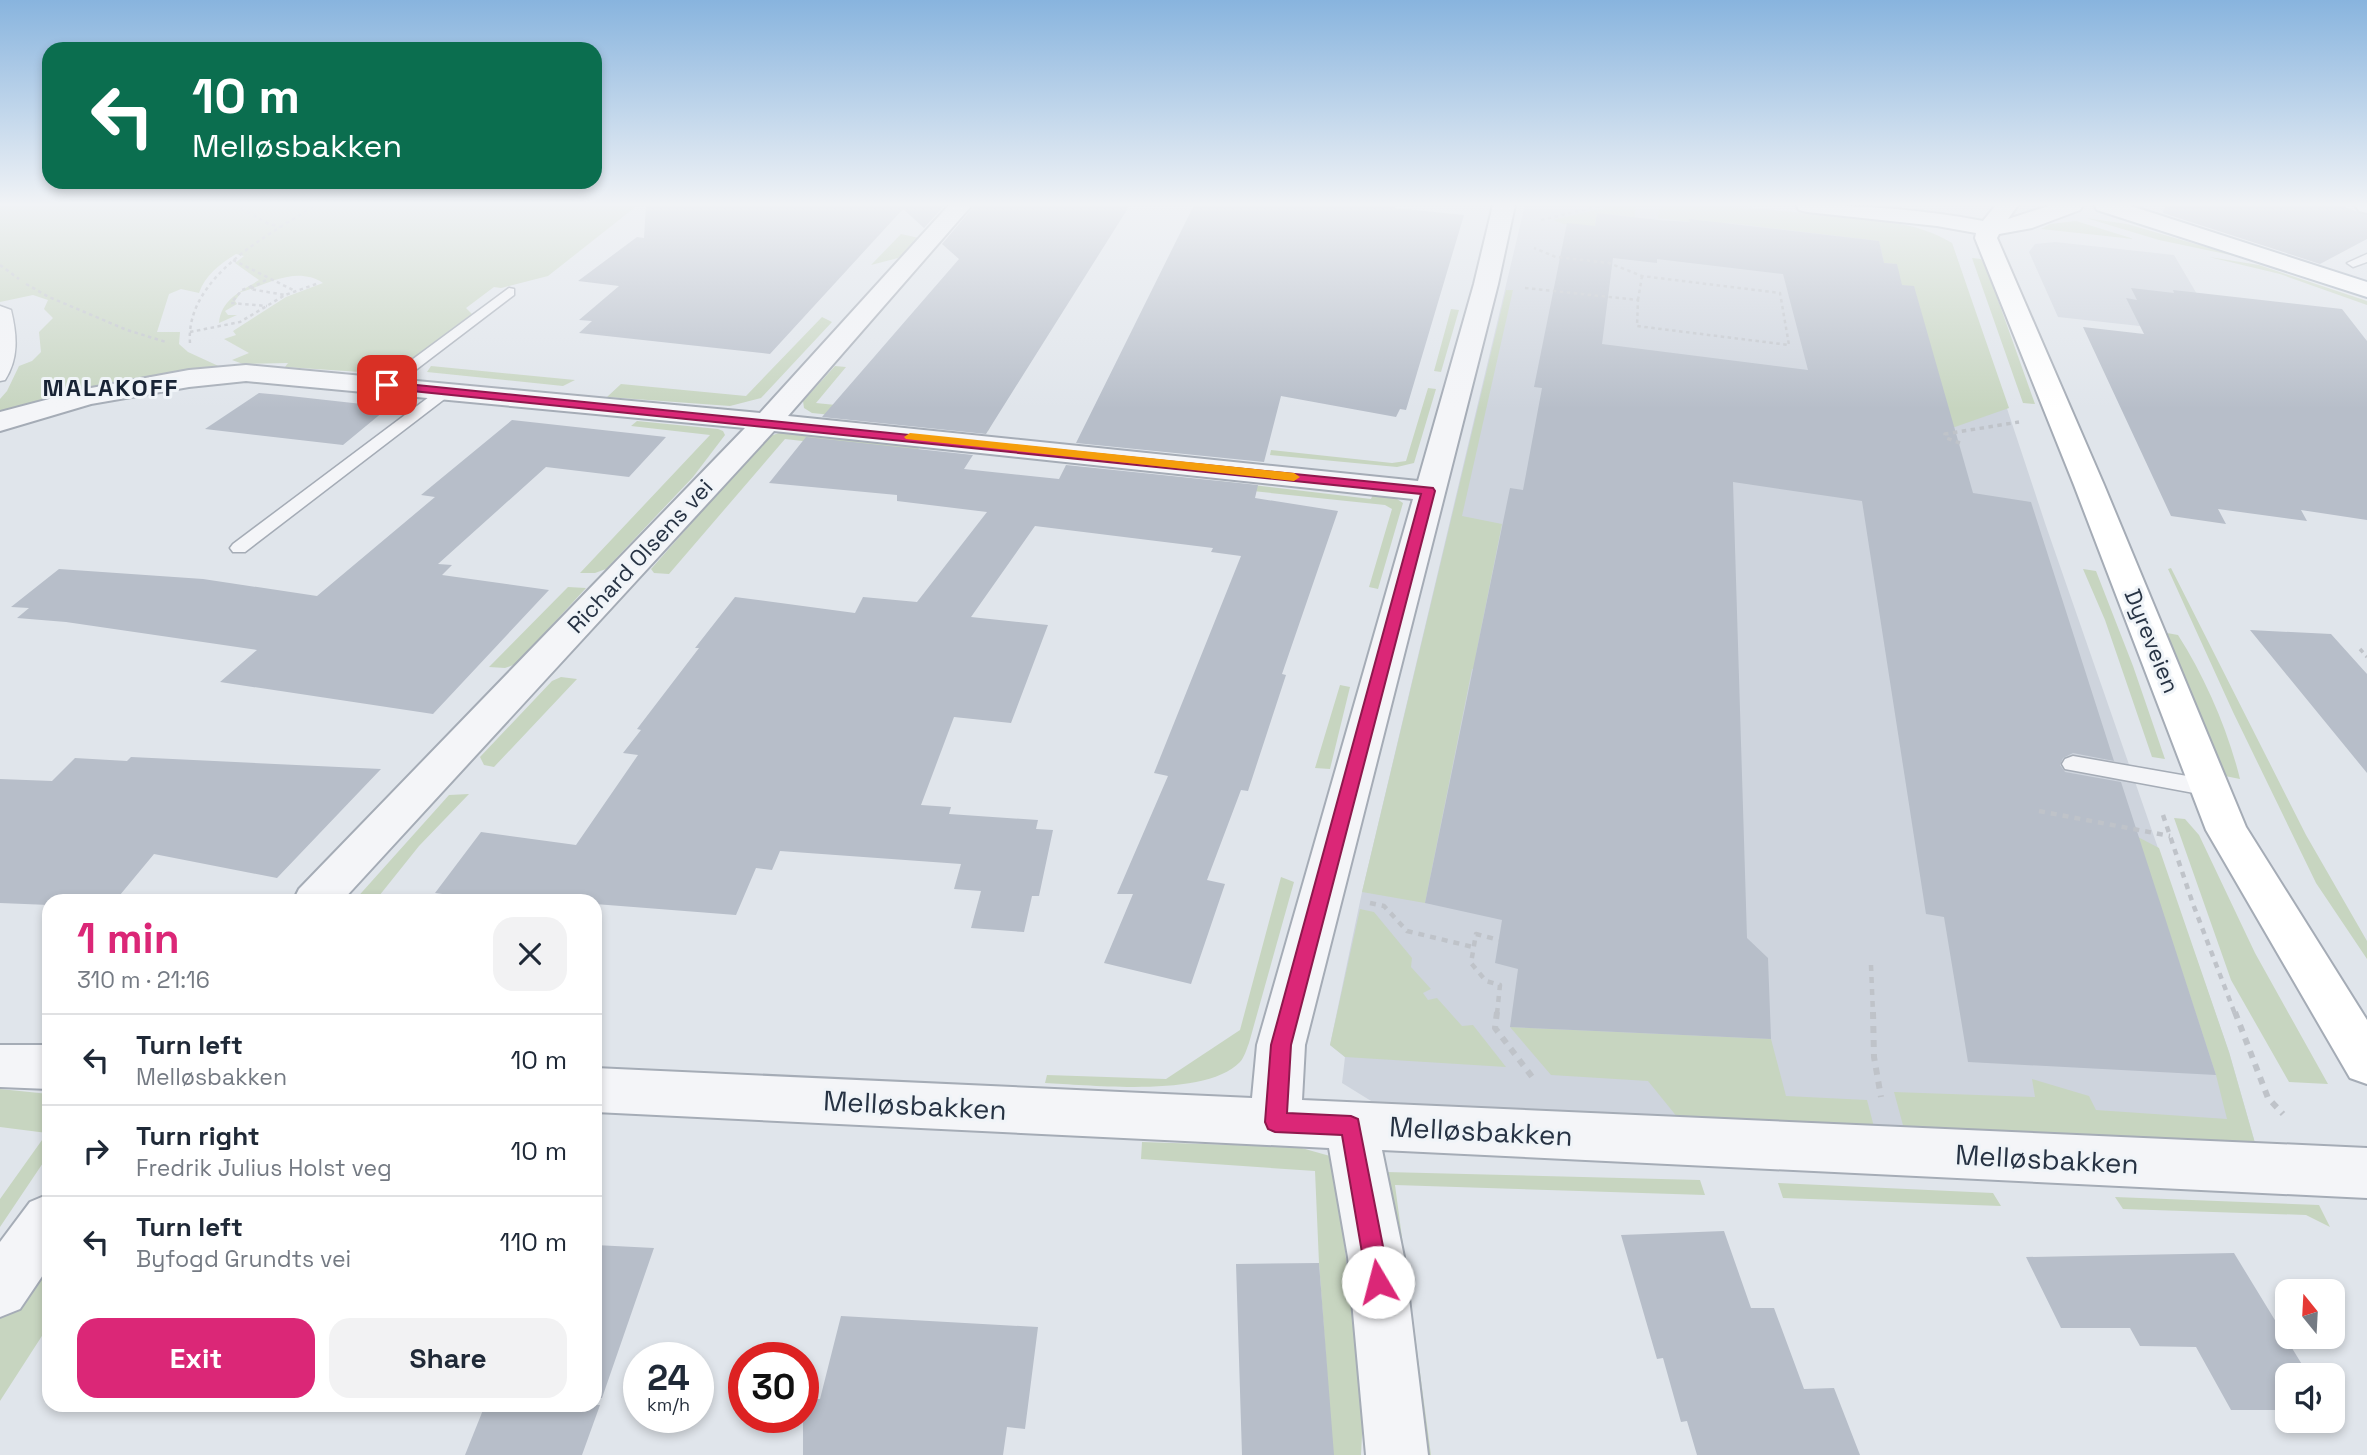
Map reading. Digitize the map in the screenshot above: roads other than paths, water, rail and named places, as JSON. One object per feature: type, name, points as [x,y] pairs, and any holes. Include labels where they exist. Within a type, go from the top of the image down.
[{"type":"street","name":"Richard Olsens vei","points":[[322,894],[767,422],[900,273]]},
{"type":"street","points":[[1275,1122],[1281,1045],[1489,273]]},
{"type":"street","name":"Dyreveien","points":[[2001,273],[2227,830],[2367,1063]]},
{"type":"street","points":[[2318,273],[2367,289]]},
{"type":"street","points":[[0,422],[86,397],[238,373],[767,422],[1428,491]]},
{"type":"street","points":[[0,1066],[42,1067]]},
{"type":"street","name":"Melløsbakken","points":[[602,1090],[2367,1173]]},
{"type":"street","points":[[1351,1126],[1376,1257],[1397,1455]]},
{"type":"street","points":[[0,1289],[42,1230]]},
{"type":"lane","points":[[387,385],[509,292]]},
{"type":"lane","points":[[0,310],[4,310],[11,339],[7,364],[0,377]]},
{"type":"lane","points":[[239,548],[446,391]]},
{"type":"lane","points":[[2073,764],[2210,789]]},
{"type":"district","name":"MALAKOFF","points":[[111,388]]}]
